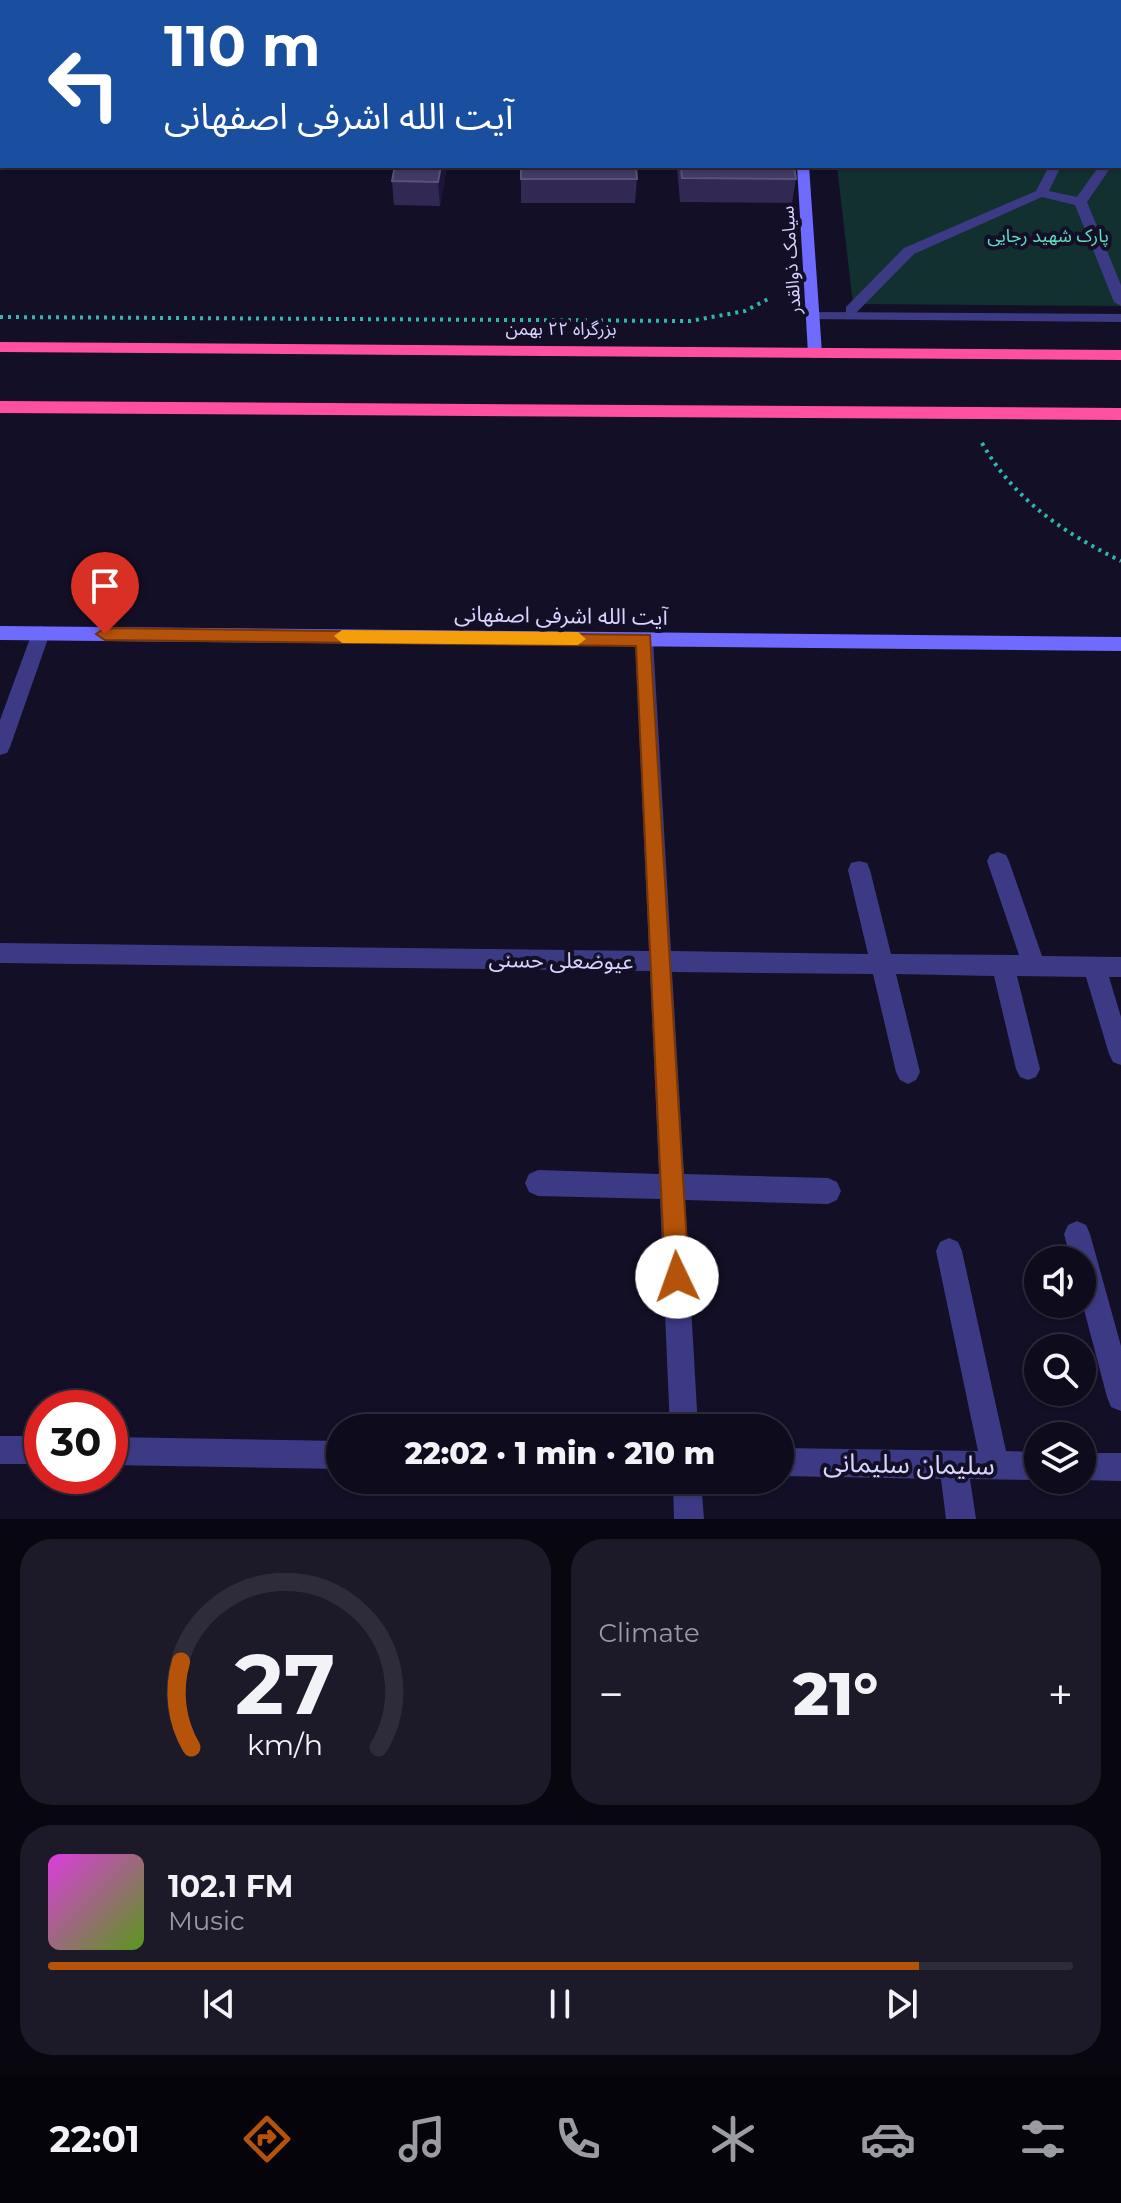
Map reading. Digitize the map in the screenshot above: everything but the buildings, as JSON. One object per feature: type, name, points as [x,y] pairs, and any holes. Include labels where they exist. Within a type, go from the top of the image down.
[{"type":"highway","name":"بزرگراه ۲۲ بهمن","points":[[0,347],[1121,355]]},
{"type":"highway","points":[[0,407],[1121,414]]},
{"type":"main road","name":"سیامک ذوالقدر","points":[[803,168],[815,353]]},
{"type":"main road","name":"آیت الله اشرفی اصفهانی","points":[[0,633],[1121,644]]},
{"type":"street","points":[[1041,193],[1054,168]]},
{"type":"street","points":[[1080,202],[1105,168]]},
{"type":"street","points":[[851,310],[909,251],[1041,193],[1080,202]]},
{"type":"street","points":[[1080,202],[1121,302]]},
{"type":"street","points":[[812,316],[1121,318]]},
{"type":"street","points":[[0,747],[41,633]]},
{"type":"street","points":[[644,639],[683,1414]]},
{"type":"street","points":[[998,861],[1034,966]]},
{"type":"street","points":[[859,870],[908,1072]]},
{"type":"street","name":"عیوضعلی حسنی","points":[[0,953],[1121,967]]},
{"type":"street","points":[[1003,966],[1028,1069]]},
{"type":"street","points":[[1094,967],[1121,1054]]},
{"type":"street","points":[[538,1183],[828,1191]]},
{"type":"street","points":[[1077,1234],[1121,1397]]},
{"type":"street","points":[[949,1251],[995,1465]]},
{"type":"street","points":[[0,1450],[24,1450]]},
{"type":"street","points":[[128,1451],[326,1455]]},
{"type":"street","name":"سلیمان سلیمانی","points":[[794,1462],[1024,1466]]},
{"type":"street","points":[[953,1464],[961,1519]]},
{"type":"street","points":[[1096,1467],[1121,1467]]},
{"type":"street","points":[[688,1494],[689,1519]]},
{"type":"path","points":[[0,317],[690,321],[745,311],[770,298]]},
{"type":"path","points":[[982,443],[991,463],[1022,499],[1091,547],[1121,561]]},
{"type":"green space","name":"پارک شهید رجایی","points":[[837,168],[1121,168],[1121,306],[853,304]]},
{"type":"slow traffic","points":[[342,636],[578,639]]},
{"type":"route","points":[[105,634],[644,639],[677,1277]]}]
